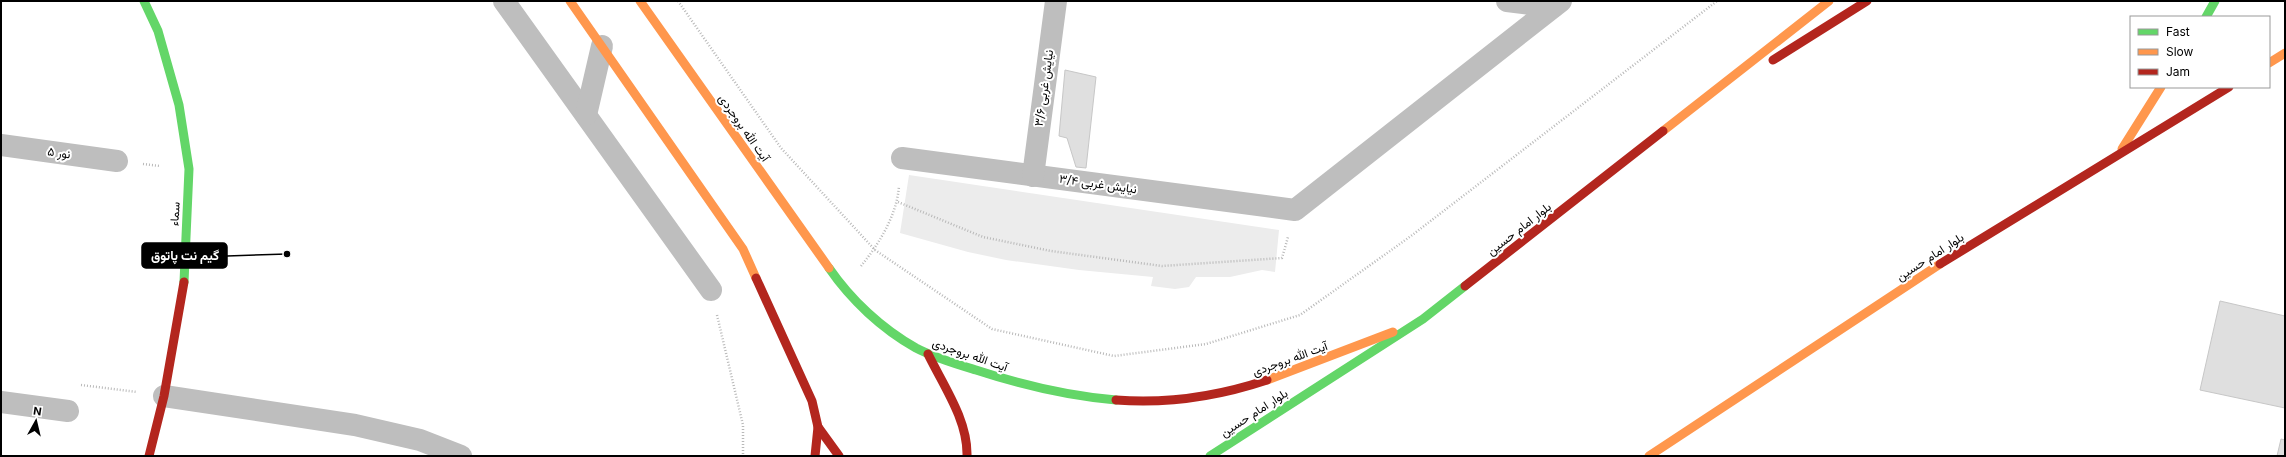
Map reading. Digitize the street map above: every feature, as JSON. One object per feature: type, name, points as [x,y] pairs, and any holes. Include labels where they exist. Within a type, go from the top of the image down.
[{"type":"main road","name":"سماء","points":[[144,1],[158,31],[179,105],[189,169],[184,283],[164,396],[150,456]]},
{"type":"main road","points":[[570,1],[743,249],[812,401],[818,427],[815,456]]},
{"type":"main road","name":"آیت الله بروجردی","points":[[640,1],[843,288],[883,326],[928,354],[1003,380],[1093,399],[1174,399],[1215,394],[1260,383],[1312,365],[1423,319]]},
{"type":"main road","name":"بلوار امام حسین","points":[[1210,456],[1423,319],[1829,1]]},
{"type":"main road","points":[[1766,65],[1867,1]]},
{"type":"main road","points":[[2207,16],[2215,1]]},
{"type":"main road","points":[[2270,62],[2285,53]]},
{"type":"main road","points":[[1671,124],[1752,73]]},
{"type":"main road","points":[[2120,154],[2161,88]]},
{"type":"main road","name":"بلوار امام حسین","points":[[1649,456],[1964,248],[2227,88]]},
{"type":"main road","points":[[928,354],[962,424],[967,438],[967,456]]},
{"type":"main road","points":[[818,427],[839,456]]},
{"type":"street","points":[[504,1],[711,290]]},
{"type":"street","name":"نیایش غربی ۳/۶","points":[[1033,176],[1056,1]]},
{"type":"street","points":[[1507,1],[1557,4]]},
{"type":"street","points":[[1295,210],[1557,4]]},
{"type":"street","points":[[586,115],[602,46]]},
{"type":"street","name":"نور ۵","points":[[1,145],[118,161]]},
{"type":"street","name":"نیایش غربی ۳/۴","points":[[902,158],[1295,210]]},
{"type":"street","points":[[164,396],[355,425],[420,440],[461,456]]},
{"type":"street","points":[[1,402],[68,411]]},
{"type":"path","points":[[843,288],[875,250],[898,202],[902,158]]},
{"type":"path","points":[[118,161],[189,169]]},
{"type":"path","points":[[898,202],[983,237],[1051,251],[1162,266],[1282,258],[1295,210]]},
{"type":"path","points":[[711,290],[743,425],[743,456]]},
{"type":"path","points":[[68,411],[70,384],[164,396]]},
{"type":"shaded area","points":[[909,175],[1279,230],[1275,272],[1262,270],[1230,277],[1196,277],[1189,287],[1175,289],[1151,286],[1153,277],[1079,270],[1006,260],[968,252],[900,233]]},
{"type":"building","points":[[1065,70],[1096,77],[1086,168],[1076,167],[1067,138],[1059,136]]},
{"type":"building","points":[[2220,301],[2285,316],[2285,408],[2200,390]]},
{"type":"building","points":[[2281,439],[2285,440],[2285,456],[2277,456]]},
{"type":"traffic: fast","points":[[144,1],[158,31],[179,105],[189,169],[184,282]]},
{"type":"traffic: fast","points":[[2207,16],[2215,1]]},
{"type":"traffic: fast","points":[[829,268],[847,291],[879,323],[923,352],[953,363],[1028,385],[1080,396],[1116,400]]},
{"type":"traffic: fast","points":[[1210,456],[1423,319],[1465,286]]},
{"type":"traffic: slow","points":[[570,1],[743,249],[756,278]]},
{"type":"traffic: slow","points":[[640,1],[829,268]]},
{"type":"traffic: slow","points":[[1663,131],[1829,1]]},
{"type":"traffic: slow","points":[[2270,62],[2285,53]]},
{"type":"traffic: slow","points":[[2122,149],[2160,88]]},
{"type":"traffic: slow","points":[[1649,456],[1940,264]]},
{"type":"traffic: slow","points":[[1267,380],[1393,332]]},
{"type":"traffic: jam","points":[[1773,60],[1867,1]]},
{"type":"traffic: jam","points":[[1940,264],[2227,88]]},
{"type":"traffic: jam","points":[[1465,286],[1663,131]]},
{"type":"traffic: jam","points":[[756,278],[812,401],[818,427],[815,456]]},
{"type":"traffic: jam","points":[[149,456],[164,396],[184,282]]},
{"type":"traffic: jam","points":[[928,354],[954,403],[959,416],[966,443],[967,456]]},
{"type":"traffic: jam","points":[[1116,400],[1154,401],[1193,398],[1249,386],[1267,380]]},
{"type":"traffic: jam","points":[[818,427],[839,456]]},
{"type":"place","name":"گیم نت پاتوق","points":[[287,254]]}]
